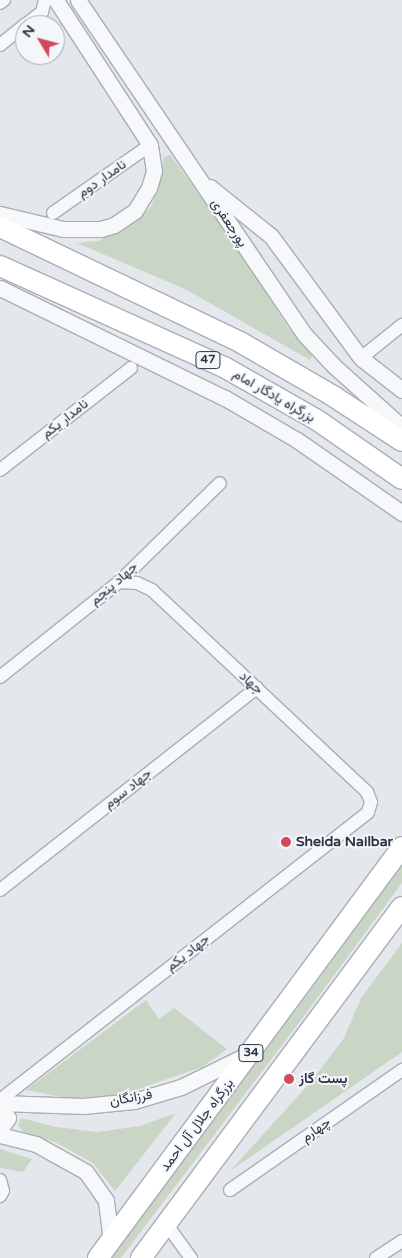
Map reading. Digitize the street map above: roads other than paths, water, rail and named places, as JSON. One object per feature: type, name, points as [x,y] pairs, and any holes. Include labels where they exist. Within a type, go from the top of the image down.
[{"type":"highway","name":"47","points":[[0,227],[240,342],[333,396],[402,442]]},
{"type":"highway","name":"بزرگراه یادگار امام","points":[[0,266],[224,367],[316,420],[402,479]]},
{"type":"highway","name":"بزرگراه جلال آل احمد","points":[[98,1258],[253,1051],[402,847]]},
{"type":"highway","name":"34","points":[[141,1258],[402,907]]},
{"type":"street","points":[[0,3],[4,0]]},
{"type":"street","points":[[38,15],[42,12],[45,0]]},
{"type":"street","points":[[0,214],[63,229],[84,231],[114,225],[135,211],[150,188],[154,171],[150,145],[56,0]]},
{"type":"street","name":"پورجعفری","points":[[78,0],[203,182],[304,334],[334,366],[402,427]]},
{"type":"street","points":[[0,44],[15,33]]},
{"type":"street","name":"نامدار دوم","points":[[54,213],[150,145]]},
{"type":"street","points":[[203,182],[249,216],[284,250],[323,310],[361,358],[402,390]]},
{"type":"street","points":[[0,288],[226,398],[298,440],[402,513]]},
{"type":"street","points":[[361,358],[402,325]]},
{"type":"street","name":"نامدار یکم","points":[[0,470],[131,368]]},
{"type":"street","name":"جهاد پنجم","points":[[0,677],[119,582],[220,483]]},
{"type":"street","name":"جهاد","points":[[119,582],[137,583],[152,590],[367,792],[371,802]]},
{"type":"street","name":"جهاد سوم","points":[[0,890],[257,688]]},
{"type":"street","name":"جهاد یکم","points":[[0,1103],[368,812],[371,802]]},
{"type":"street","name":"فرزانگان","points":[[0,1103],[83,1106],[134,1100],[181,1087],[253,1051]]},
{"type":"street","name":"چهارم","points":[[230,1190],[402,1070]]},
{"type":"street","points":[[0,1103],[8,1118],[0,1129]]},
{"type":"street","points":[[0,1135],[36,1144],[86,1172],[106,1201],[111,1241]]},
{"type":"street","points":[[0,1180],[3,1191],[0,1196]]},
{"type":"street","points":[[167,1225],[191,1258]]},
{"type":"street","points":[[376,1258],[402,1240]]},
{"type":"place","name":"Sheida Nailbar","points":[[286,842]]},
{"type":"place","name":"پست گاز","points":[[289,1079]]}]
